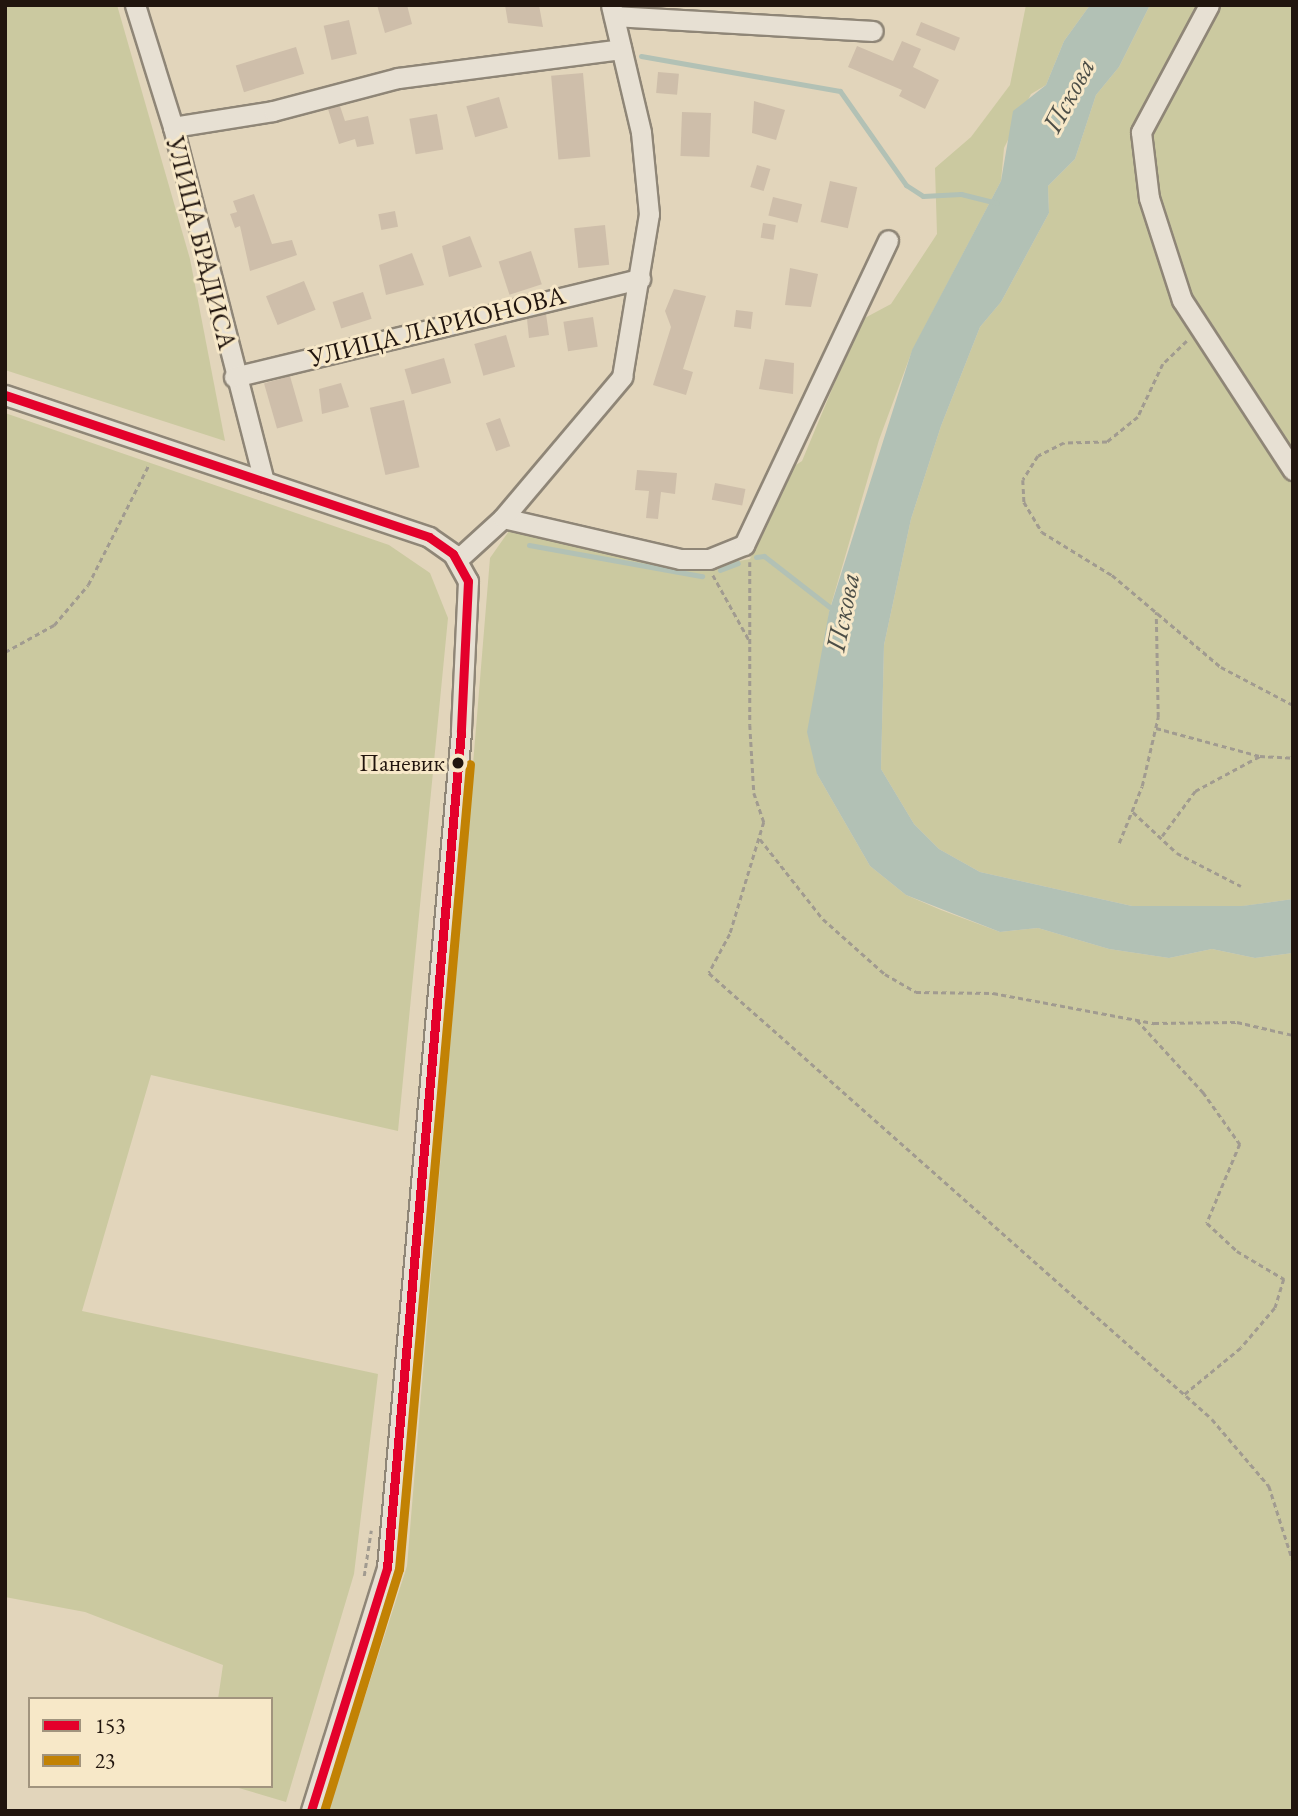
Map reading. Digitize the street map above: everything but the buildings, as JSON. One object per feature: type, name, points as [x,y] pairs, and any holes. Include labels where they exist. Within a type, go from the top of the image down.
[{"type":"street","name":"УЛИЦА БРАДИСА","points":[[135,5],[173,127],[234,377],[264,482]]},
{"type":"street","points":[[1209,5],[1142,132],[1160,243],[1182,300],[1202,326],[1293,470]]},
{"type":"street","points":[[457,560],[503,518],[622,377],[649,214],[641,132],[612,11],[873,31]]},
{"type":"street","points":[[173,127],[273,111],[398,78],[621,49]]},
{"type":"street","points":[[503,518],[699,559],[730,554],[752,537],[888,240]]},
{"type":"street","name":"УЛИЦА ЛАРИОНОВА","points":[[234,377],[640,279]]},
{"type":"street","points":[[5,396],[429,537],[457,560],[471,600],[387,1568],[311,1811]]},
{"type":"path","points":[[1202,326],[1163,364],[1138,417],[1107,442],[1050,446],[1023,480],[1024,502],[1042,532],[1156,612],[1221,667],[1293,705]]},
{"type":"path","points":[[5,652],[54,625],[88,585],[141,473],[163,448]]},
{"type":"path","points":[[752,537],[750,643],[760,839],[823,919],[885,974],[916,992],[992,993],[1137,1020],[1237,1022],[1293,1035]]},
{"type":"path","points":[[699,559],[724,589],[750,643]]},
{"type":"path","points":[[1119,843],[1133,812],[1156,727],[1156,612]]},
{"type":"path","points":[[1156,727],[1260,756],[1293,758]]},
{"type":"path","points":[[1162,836],[1195,791],[1260,756]]},
{"type":"path","points":[[1133,812],[1162,836],[1177,853],[1241,886]]},
{"type":"path","points":[[760,839],[752,851],[730,934],[709,974],[1185,1395],[1269,1486],[1292,1560]]},
{"type":"path","points":[[1137,1020],[1203,1092],[1240,1144],[1207,1223],[1237,1251],[1284,1279],[1275,1308],[1241,1348],[1185,1395]]},
{"type":"path","points":[[361,1588],[371,1525]]},
{"type":"shaded area","points":[[5,5],[117,5],[190,259],[225,441],[5,370]]},
{"type":"shaded area","points":[[1026,5],[1090,5],[1064,41],[1046,85],[1031,94],[1004,148],[1001,181],[912,351],[879,440],[829,612],[817,774],[870,866],[906,895],[941,910],[1000,932],[1038,928],[1109,949],[1169,958],[1212,949],[1255,958],[1293,953],[1293,1811],[328,1811],[407,1566],[490,558],[511,528],[722,564],[750,559],[785,472],[802,461],[861,320],[891,304],[937,234],[935,168],[971,137],[1010,85]]},
{"type":"shaded area","points":[[1150,5],[1293,5],[1293,899],[1243,906],[1132,906],[980,872],[939,849],[914,824],[881,769],[884,645],[911,519],[941,426],[980,327],[1001,302],[1049,213],[1048,186],[1075,159],[1096,95],[1119,67]]},
{"type":"shaded area","points":[[5,413],[389,545],[430,573],[448,618],[398,1131],[151,1075],[82,1311],[378,1374],[354,1574],[286,1802],[239,1788],[273,1788],[273,1697],[218,1697],[223,1665],[85,1612],[5,1597]]},
{"type":"water","name":"Пскова","points":[[1090,5],[1150,5],[1119,67],[1096,95],[1075,159],[1048,186],[1049,213],[1001,302],[980,327],[941,426],[911,519],[884,645],[881,769],[914,824],[939,849],[980,872],[1132,906],[1242,906],[1293,899],[1293,953],[1255,958],[1212,949],[1169,958],[1109,949],[1038,928],[1000,932],[906,895],[870,866],[817,774],[807,732],[829,612],[912,350],[1001,181],[1013,111],[1046,85],[1064,41]]},
{"type":"waterway","points":[[641,56],[840,91],[906,185],[923,196],[961,194],[997,203]]},
{"type":"waterway","points":[[529,545],[702,576]]},
{"type":"waterway","name":"Пскова","points":[[756,557],[764,556],[835,611]]},
{"type":"waterway","points":[[720,570],[738,563]]},
{"type":"transit line","name":"153","points":[[5,395],[429,537],[453,554],[468,581],[461,732],[387,1568],[311,1811]]},
{"type":"transit line","name":"23","points":[[324,1811],[399,1569],[470,764]]},
{"type":"place","name":"Паневик","points":[[458,763]]}]
